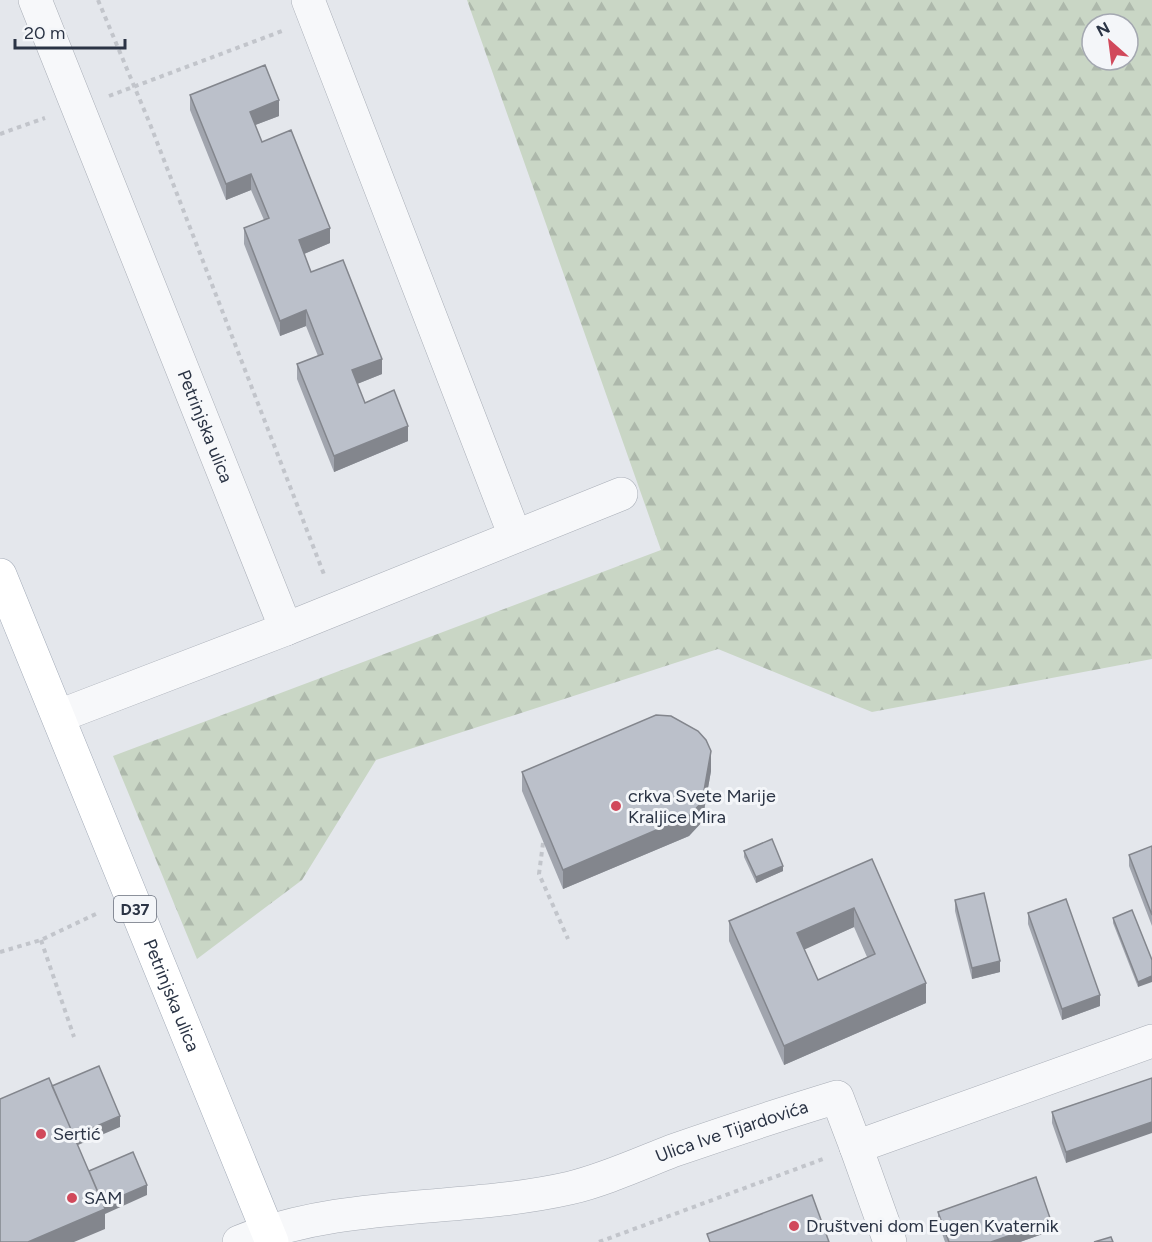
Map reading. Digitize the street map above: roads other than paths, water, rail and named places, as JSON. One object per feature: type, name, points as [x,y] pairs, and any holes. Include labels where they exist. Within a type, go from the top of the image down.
[{"type":"main road","name":"Petrinjska ulica","points":[[0,575],[59,716],[259,1238]]},
{"type":"street","name":"Petrinjska ulica","points":[[35,0],[286,629]]},
{"type":"street","points":[[312,9],[515,536]]},
{"type":"street","points":[[59,716],[286,629],[621,494]]},
{"type":"street","points":[[890,1242],[856,1147],[1152,1041]]},
{"type":"street","name":"Ulica Ive Tijardovića","points":[[259,1238],[351,1212],[484,1203],[571,1188],[734,1129],[837,1097],[856,1147]]},
{"type":"place","name":"crkva Svete Marije Kraljice Mira","points":[[616,806]]},
{"type":"place","name":"Sertić","points":[[41,1134]]},
{"type":"place","name":"SAM","points":[[72,1198]]},
{"type":"place","name":"Društveni dom Eugen Kvaternik","points":[[794,1226]]}]
